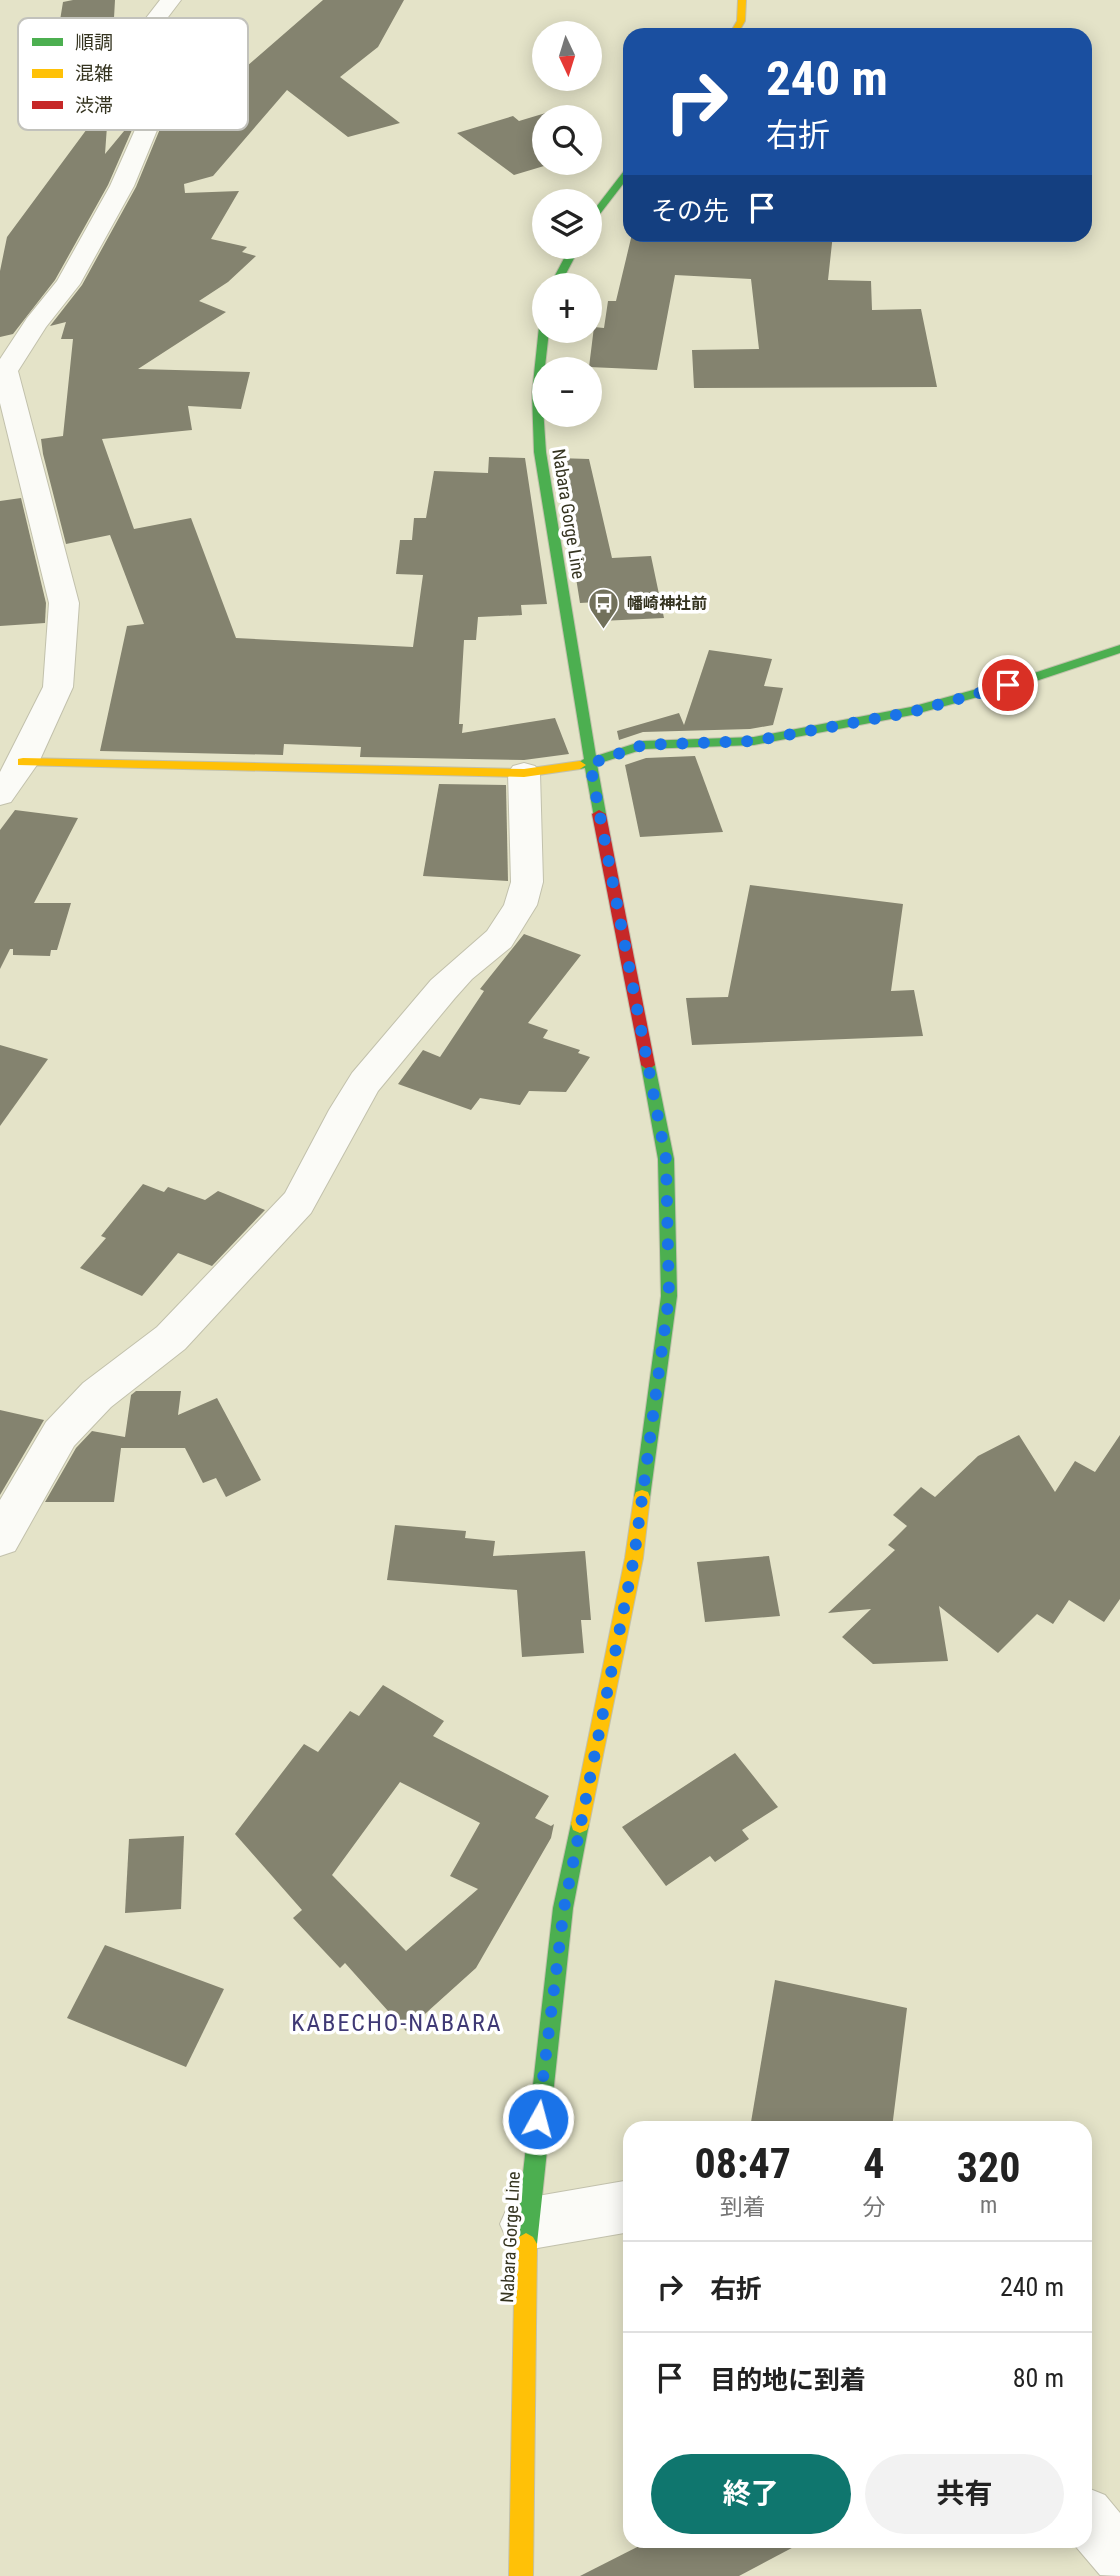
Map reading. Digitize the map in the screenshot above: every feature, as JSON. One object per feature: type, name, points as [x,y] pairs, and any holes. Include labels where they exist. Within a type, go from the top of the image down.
[{"type":"main road","points":[[737,28],[741,21],[742,0]]},
{"type":"main road","points":[[602,205],[623,178]]},
{"type":"main road","name":"Nabara Gorge Line","points":[[521,2576],[526,2224],[564,1908],[634,1558],[669,1296],[666,1159],[590,764],[540,452],[537,393],[542,343]]},
{"type":"main road","points":[[23,762],[524,773],[590,764],[643,745],[754,741],[912,712],[1032,678],[1120,649]]},
{"type":"street","points":[[157,18],[171,0]]},
{"type":"street","points":[[0,795],[23,762],[58,687],[64,603],[5,371],[36,323],[68,284],[122,186],[146,130]]},
{"type":"street","points":[[0,1538],[60,1434],[97,1395],[171,1338],[298,1203],[342,1119],[365,1082],[443,989],[460,971],[499,939],[520,905],[527,883],[524,773]]},
{"type":"street","points":[[526,2224],[623,2207]]},
{"type":"street","points":[[1092,2523],[1120,2555]]},
{"type":"building","points":[[115,0],[114,18],[60,18],[63,2]]},
{"type":"building","points":[[323,0],[404,0],[378,47],[340,77],[400,123],[348,137],[287,90],[213,176],[184,184],[185,193],[239,191],[211,239],[247,247],[242,252],[256,256],[228,282],[199,301],[226,312],[138,369],[250,372],[241,409],[188,406],[192,430],[102,439],[134,529],[191,518],[236,638],[413,647],[423,575],[396,574],[400,540],[412,540],[414,518],[426,518],[434,471],[488,473],[489,457],[525,458],[547,604],[521,605],[522,615],[478,617],[476,640],[464,640],[459,724],[463,724],[462,733],[555,718],[569,754],[524,760],[360,757],[361,747],[284,744],[283,755],[100,751],[127,626],[144,624],[110,535],[66,544],[41,439],[63,436],[73,339],[61,339],[66,322],[50,326],[82,285],[136,187],[160,130],[248,130],[248,65]]},
{"type":"building","points":[[513,116],[519,121],[532,117],[532,170],[514,175],[457,133]]},
{"type":"building","points":[[86,130],[107,130],[105,154],[125,130],[132,130],[108,185],[55,280],[13,334],[0,337],[0,271],[7,237]]},
{"type":"building","points":[[630,242],[832,242],[828,280],[871,281],[872,310],[921,309],[937,387],[694,388],[692,350],[759,349],[751,279],[675,275],[657,370],[602,368],[602,357],[590,357],[592,343],[602,343],[602,328],[608,301],[616,301]]},
{"type":"building","points":[[557,458],[589,459],[612,558],[651,556],[664,618],[601,621],[597,602],[580,603]]},
{"type":"building","points":[[21,498],[46,603],[45,623],[0,626],[0,501]]},
{"type":"building","points":[[709,650],[772,659],[764,686],[783,688],[773,725],[750,729],[643,732],[619,740],[617,731],[679,713],[684,725]]},
{"type":"building","points":[[695,756],[723,832],[640,837],[625,765],[646,758]]},
{"type":"building","points":[[439,784],[506,785],[508,881],[423,876]]},
{"type":"building","points":[[15,810],[78,818],[34,903],[71,903],[57,950],[51,950],[50,956],[13,955],[13,949],[10,949],[0,969],[0,830]]},
{"type":"building","points":[[750,885],[903,904],[891,991],[914,990],[923,1036],[692,1045],[686,998],[728,997]]},
{"type":"building","points":[[524,934],[581,955],[528,1023],[548,1030],[543,1038],[580,1050],[578,1053],[590,1057],[566,1092],[529,1091],[520,1105],[480,1098],[471,1110],[398,1084],[423,1050],[440,1057],[484,991],[480,989]]},
{"type":"building","points":[[0,1045],[48,1059],[0,1126]]},
{"type":"building","points":[[143,1184],[164,1192],[168,1187],[205,1200],[218,1191],[265,1210],[212,1266],[178,1253],[142,1296],[80,1268],[106,1238],[101,1236]]},
{"type":"building","points":[[136,1391],[181,1391],[178,1415],[217,1398],[261,1480],[226,1497],[216,1478],[203,1483],[185,1448],[121,1448],[114,1502],[45,1502],[76,1448],[92,1431],[125,1437],[131,1395]]},
{"type":"building","points":[[0,1410],[44,1420],[0,1495]]},
{"type":"building","points":[[1019,1435],[1055,1492],[1075,1461],[1095,1472],[1120,1435],[1120,1599],[1104,1622],[1069,1600],[1053,1624],[1037,1614],[998,1653],[939,1606],[948,1661],[873,1664],[842,1637],[871,1609],[828,1613],[895,1550],[888,1545],[907,1526],[893,1515],[921,1487],[935,1497],[978,1456]]},
{"type":"building","points":[[395,1525],[466,1531],[465,1538],[495,1541],[493,1556],[585,1551],[591,1620],[581,1620],[584,1653],[522,1657],[517,1590],[387,1580]]},
{"type":"building","points":[[769,1556],[780,1616],[705,1622],[697,1562]]},
{"type":"building","points":[[383,1685],[444,1721],[433,1736],[549,1796],[535,1818],[551,1826],[554,1824],[551,1838],[476,1968],[406,2031],[345,1963],[340,1968],[293,1918],[302,1910],[235,1834],[304,1744],[318,1752],[350,1711],[359,1716]],"holes":[[[400,1782],[480,1823],[450,1876],[478,1889],[406,1951],[332,1875]]]},
{"type":"building","points":[[735,1753],[778,1807],[742,1830],[749,1839],[715,1862],[710,1856],[666,1886],[622,1827]]},
{"type":"building","points":[[184,1836],[181,1909],[125,1913],[129,1839]]},
{"type":"building","points":[[105,1945],[224,1989],[186,2067],[67,2018]]},
{"type":"building","points":[[775,1980],[907,2008],[893,2121],[751,2121]]},
{"type":"building","points":[[635,2548],[792,2548],[739,2576],[580,2576]]},
{"type":"traffic: fast","points":[[602,205],[623,178]]},
{"type":"traffic: fast","points":[[561,273],[569,259]]},
{"type":"traffic: fast","points":[[542,343],[537,393],[540,452],[599,814]]},
{"type":"traffic: fast","points":[[580,765],[643,745],[754,741],[912,711],[1032,678],[1120,649]]},
{"type":"traffic: fast","points":[[642,1497],[669,1296],[666,1159],[648,1065]]},
{"type":"traffic: fast","points":[[526,2244],[563,1908],[580,1824]]},
{"type":"traffic: slow","points":[[737,28],[741,21],[742,0]]},
{"type":"traffic: slow","points":[[23,762],[524,773],[580,765]]},
{"type":"traffic: slow","points":[[580,1824],[634,1558],[642,1497]]},
{"type":"traffic: slow","points":[[521,2576],[526,2244]]},
{"type":"traffic: jam","points":[[599,814],[648,1065]]},
{"type":"place","name":"幡崎神社前","points":[[604,630]]},
{"type":"district","name":"KABECHO-NABARA","points":[[397,2023]]},
{"type":"route","points":[[538,2119],[564,1908],[634,1558],[669,1296],[666,1159],[590,764],[643,745],[754,741],[912,712],[1008,685]]}]
